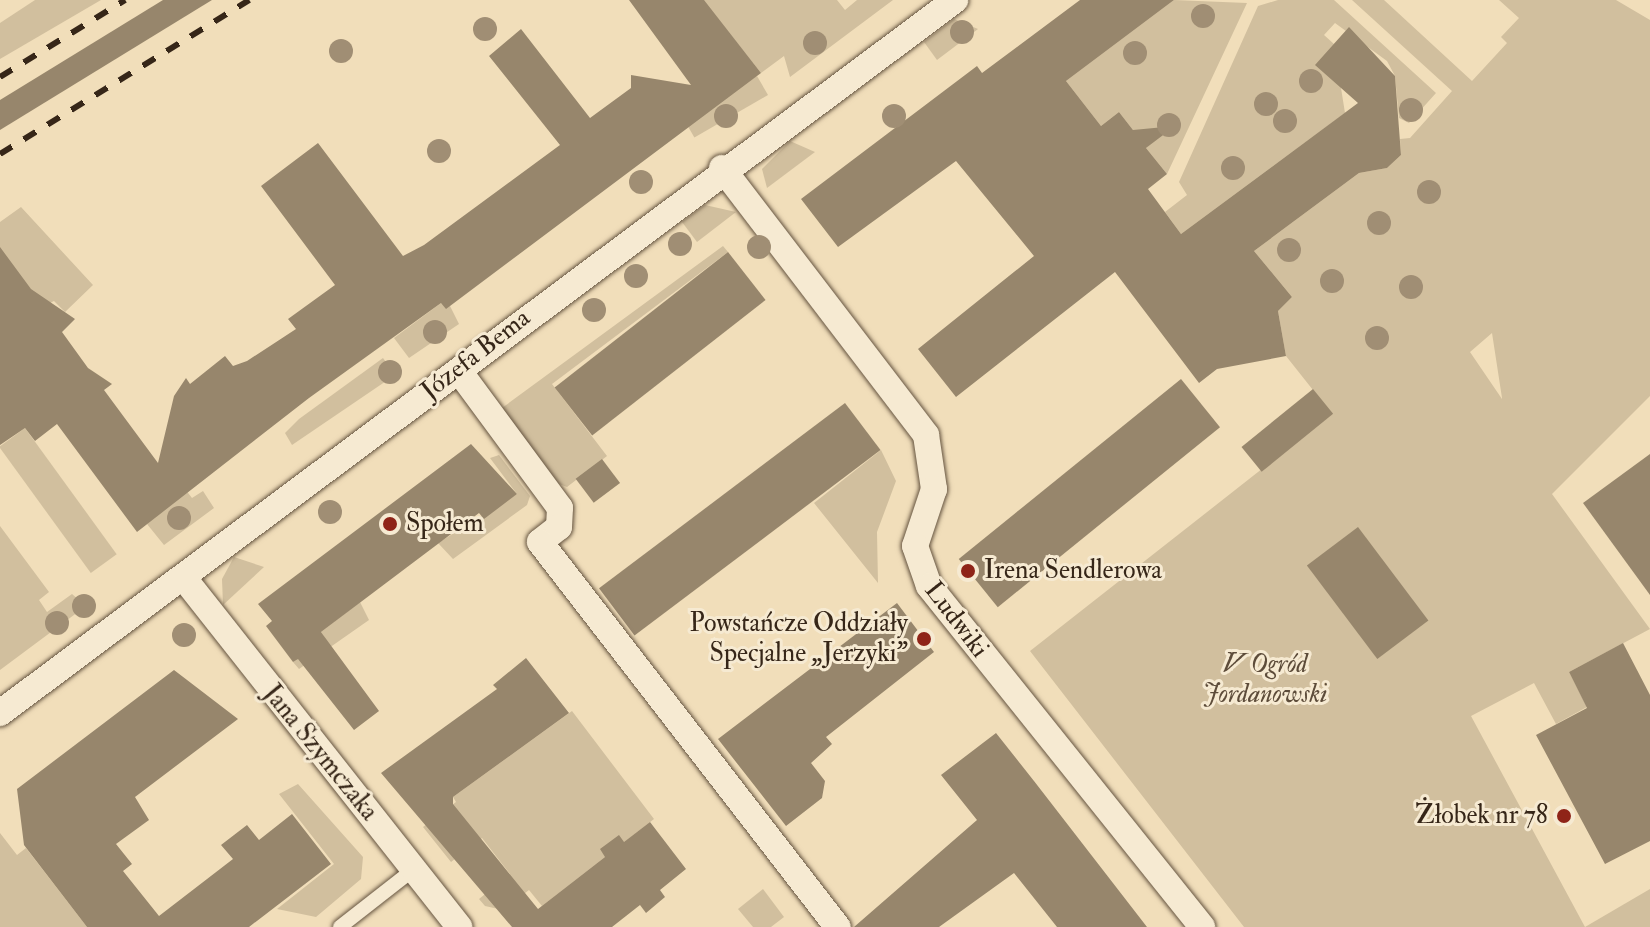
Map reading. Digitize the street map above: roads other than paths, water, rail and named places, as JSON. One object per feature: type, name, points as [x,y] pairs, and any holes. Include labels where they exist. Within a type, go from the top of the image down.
[{"type":"street","name":"Józefa Bema","points":[[0,713],[459,371],[722,168],[955,0]]},
{"type":"street","name":"Ludwiki","points":[[722,168],[926,435],[934,489],[915,546],[929,586],[1202,927]]},
{"type":"street","points":[[459,371],[560,508],[559,527],[540,542],[838,927]]},
{"type":"street","name":"Jana Szymczaka","points":[[183,577],[459,927]]},
{"type":"lane","points":[[340,927],[414,869]]},
{"type":"railway","points":[[0,77],[125,0]]},
{"type":"railway","points":[[0,154],[249,0]]},
{"type":"place","name":"Społem","points":[[390,524]]},
{"type":"place","name":"Irena Sendlerowa","points":[[968,571]]},
{"type":"place","name":"Powstańcze Oddziały Specjalne „Jerzyki”","points":[[924,639]]},
{"type":"place","name":"Żłobek nr 78","points":[[1564,816]]},
{"type":"park label","name":"V Ogród Jordanowski","points":[[1265,680]]}]
